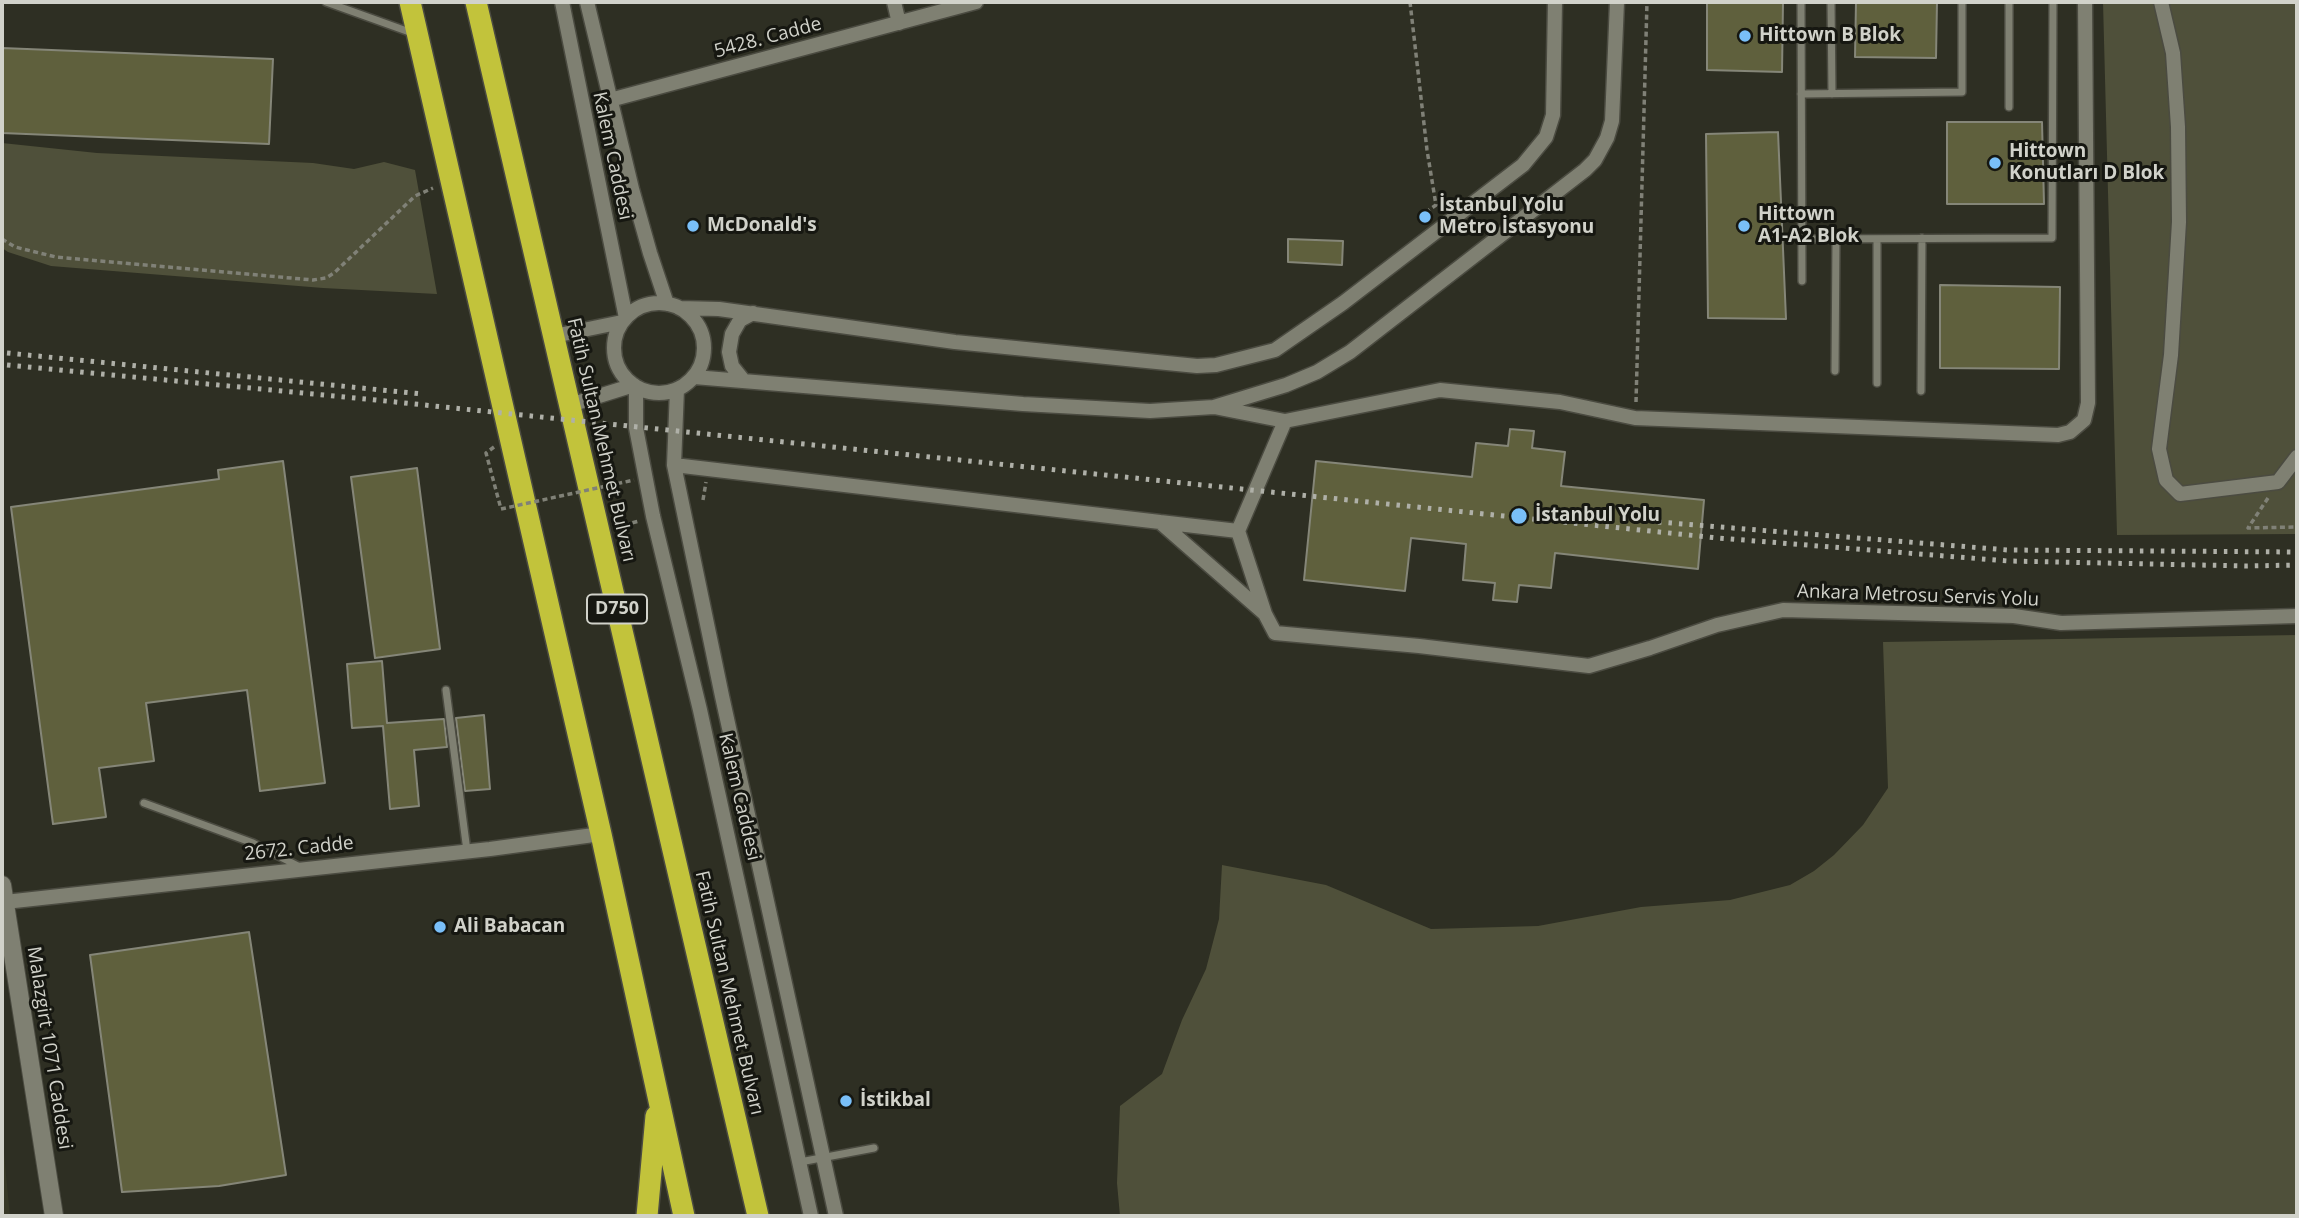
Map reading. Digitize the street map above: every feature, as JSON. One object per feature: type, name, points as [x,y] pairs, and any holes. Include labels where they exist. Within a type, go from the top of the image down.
[{"type":"highway","points":[[410,2],[601,834],[684,1216]]},
{"type":"highway","name":"Fatih Sultan Mehmet Bulvarı","points":[[476,2],[758,1216]]},
{"type":"highway","points":[[647,1216],[658,1096]]},
{"type":"street","name":"Kalem Caddesi","points":[[562,2],[624,320]]},
{"type":"street","name":"Kalem Caddesi","points":[[587,2],[650,253],[673,306]]},
{"type":"street","points":[[894,2],[899,23]]},
{"type":"street","name":"5428. Cadde","points":[[610,100],[899,23],[958,4],[976,2]]},
{"type":"street","points":[[673,306],[690,316],[698,326],[703,339],[701,365],[694,377],[677,389],[664,393],[635,386],[620,371],[615,359],[616,334],[624,320],[640,307],[658,303],[753,313],[955,342],[1197,366],[1216,365],[1275,350],[1343,303],[1523,166],[1546,137],[1553,115],[1555,2]]},
{"type":"street","points":[[694,377],[1023,404],[1150,411],[1214,407],[1286,385],[1317,372],[1350,352],[1585,170],[1601,149],[1612,121],[1617,2]]},
{"type":"street","points":[[1214,407],[1285,421],[1440,390],[1560,402],[1635,418],[2058,435],[2070,432],[2084,420],[2088,403],[2085,2]]},
{"type":"street","points":[[2161,2],[2173,53],[2178,127],[2179,222],[2172,342],[2159,449],[2166,480],[2180,494],[2278,482],[2297,457]]},
{"type":"street","points":[[744,381],[732,366],[729,352],[732,334],[740,320],[753,313]]},
{"type":"street","points":[[554,336],[624,320]]},
{"type":"street","points":[[570,405],[635,386]]},
{"type":"street","name":"Kalem Caddesi","points":[[635,386],[636,428],[653,516],[700,710],[811,1216]]},
{"type":"street","name":"Kalem Caddesi","points":[[677,389],[674,465],[836,1216]]},
{"type":"street","points":[[1265,614],[1238,531],[1285,421]]},
{"type":"street","points":[[674,465],[1238,531]]},
{"type":"street","points":[[1160,522],[1265,614]]},
{"type":"street","name":"Ankara Metrosu Servis Yolu","points":[[1265,614],[1275,633],[1419,646],[1589,666],[1717,625],[1783,610],[2014,616],[2061,623],[2297,616]]},
{"type":"street","name":"2672. Cadde","points":[[3,897],[467,852],[601,834]]},
{"type":"street","name":"Malazgirt 1071 Caddesi","points":[[3,897],[54,1216]]},
{"type":"street","points":[[638,1216],[647,1216]]},
{"type":"lane","points":[[326,2],[418,35]]},
{"type":"lane","points":[[1801,2],[1802,281]]},
{"type":"lane","points":[[1831,2],[1832,94]]},
{"type":"lane","points":[[1801,94],[1962,92],[1962,2]]},
{"type":"lane","points":[[2008,107],[2009,2]]},
{"type":"lane","points":[[1802,239],[2052,238],[2053,2]]},
{"type":"lane","points":[[1835,371],[1836,239]]},
{"type":"lane","points":[[1877,239],[1877,383]]},
{"type":"lane","points":[[1921,391],[1922,239]]},
{"type":"lane","points":[[446,690],[467,852]]},
{"type":"lane","points":[[144,803],[253,843],[303,869]]},
{"type":"lane","points":[[800,1162],[874,1148]]},
{"type":"path","points":[[1410,2],[1436,205],[1429,210]]},
{"type":"path","points":[[1635,418],[1647,2]]},
{"type":"path","points":[[2,239],[15,247],[55,257],[313,280],[326,278],[334,273],[415,196],[451,179]]},
{"type":"path","points":[[494,479],[501,509],[634,480]]},
{"type":"path","points":[[2278,482],[2248,528],[2297,527]]},
{"type":"path","points":[[599,531],[641,520]]},
{"type":"shaded area","points":[[2103,2],[2297,2],[2297,534],[2117,535]]},
{"type":"shaded area","points":[[2,143],[97,153],[313,163],[354,169],[384,162],[415,170],[437,294],[323,288],[51,266],[8,252],[2,248]]},
{"type":"shaded area","points":[[2297,635],[2297,1216],[1120,1216],[1117,1183],[1120,1106],[1162,1074],[1182,1020],[1206,969],[1219,919],[1222,865],[1326,885],[1431,929],[1538,926],[1641,907],[1730,900],[1790,885],[1814,871],[1863,825],[1888,788],[1883,642]]},
{"type":"shaded area","points":[[2,1129],[6,1175],[10,1216],[2,1216]]},
{"type":"building","name":"Hittown B Blok","points":[[1707,2],[1783,2],[1782,72],[1707,70]]},
{"type":"building","points":[[1856,2],[1937,2],[1936,58],[1855,57]]},
{"type":"building","points":[[2,48],[273,59],[269,144],[2,133]]},
{"type":"building","name":"Hittown Konutları D Blok","points":[[1947,122],[2042,122],[2044,204],[1947,204]]},
{"type":"building","name":"Hittown A1-A2 Blok","points":[[1778,132],[1786,319],[1708,318],[1706,134]]},
{"type":"building","points":[[1288,239],[1343,241],[1342,265],[1288,262]]},
{"type":"building","points":[[1940,285],[2060,287],[2059,369],[1940,368]]},
{"type":"building","points":[[1510,429],[1534,431],[1532,448],[1565,452],[1561,486],[1704,500],[1698,569],[1555,553],[1551,588],[1519,585],[1517,602],[1493,600],[1495,583],[1463,580],[1466,544],[1411,538],[1405,591],[1304,580],[1316,461],[1472,477],[1476,443],[1508,446]]},
{"type":"building","points":[[283,461],[325,783],[260,791],[247,690],[146,703],[154,761],[99,768],[106,817],[53,824],[11,507],[219,479],[218,470]]},
{"type":"building","points":[[417,468],[440,649],[375,658],[351,477]]},
{"type":"building","points":[[382,661],[387,723],[444,719],[447,747],[414,750],[419,806],[390,809],[383,726],[352,728],[347,664]]},
{"type":"building","points":[[484,715],[490,789],[465,791],[456,718]]},
{"type":"building","points":[[249,932],[286,1175],[219,1186],[122,1192],[90,955]]},
{"type":"railway","points":[[7,353],[422,394]]},
{"type":"railway","points":[[7,365],[366,399],[1718,538],[2008,561],[2297,565]]},
{"type":"railway","points":[[1658,522],[2008,550],[2297,552]]},
{"type":"place","name":"Hittown B Blok","points":[[1745,36]]},
{"type":"place","name":"Hittown Konutları D Blok","points":[[1995,163]]},
{"type":"place","name":"İstanbul Yolu Metro İstasyonu","points":[[1425,217]]},
{"type":"place","name":"McDonald's","points":[[693,226]]},
{"type":"place","name":"Hittown A1-A2 Blok","points":[[1744,226]]},
{"type":"place","name":"İstanbul Yolu","points":[[1519,516]]},
{"type":"place","name":"Ali Babacan","points":[[440,927]]},
{"type":"place","name":"İstikbal","points":[[846,1101]]}]
